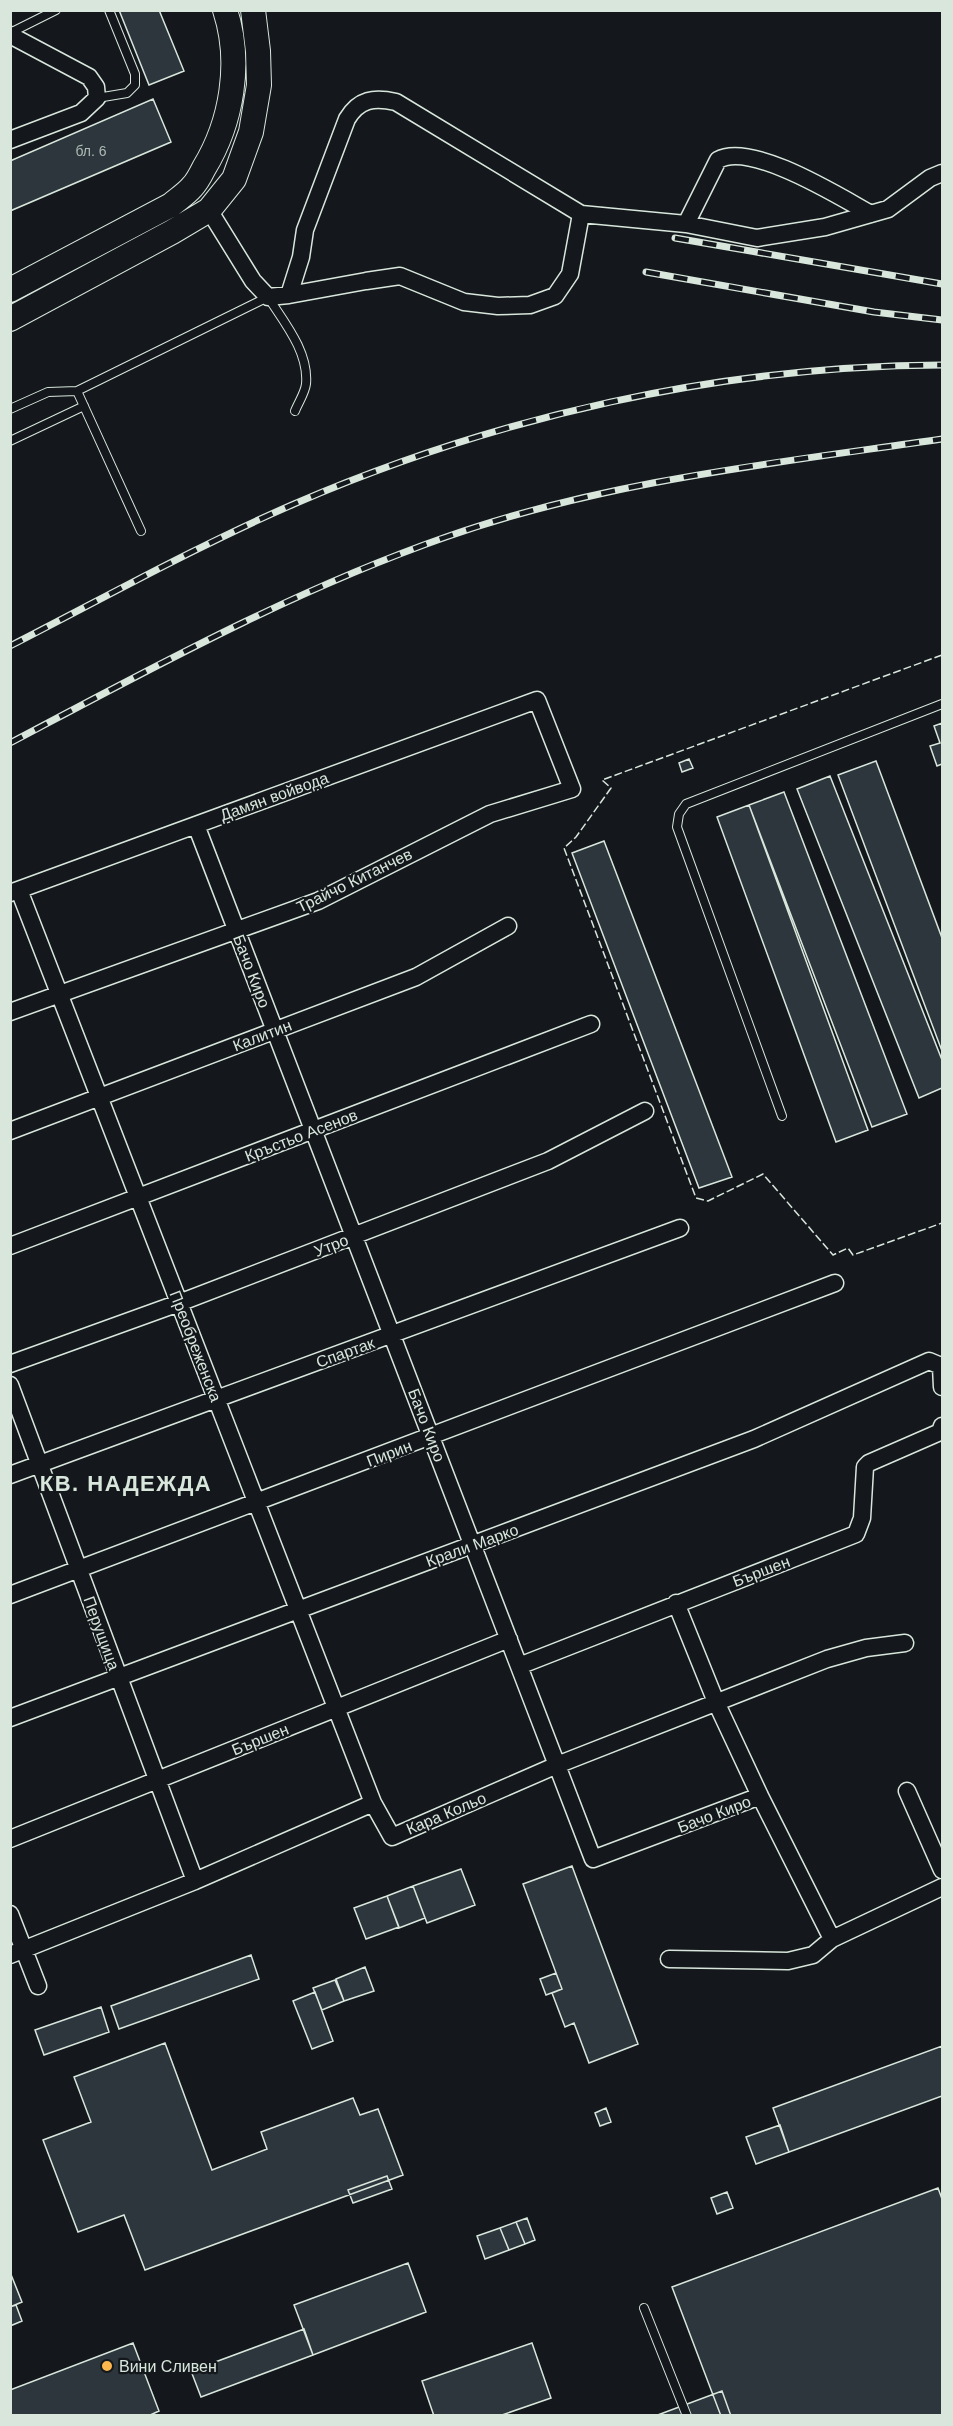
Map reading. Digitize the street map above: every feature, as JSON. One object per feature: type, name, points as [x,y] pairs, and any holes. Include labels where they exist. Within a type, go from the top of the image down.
[{"type":"main road","points":[[10,290],[171,205],[193,186],[213,153],[230,106],[233,66],[230,25],[225,10]]},
{"type":"main road","points":[[10,318],[209,210],[234,179],[251,132],[259,85],[253,10]]},
{"type":"street","points":[[10,34],[89,77],[96,87],[98,98],[81,113],[10,140]]},
{"type":"street","points":[[289,295],[301,257],[305,230],[347,119],[353,110],[365,100],[381,98],[396,102],[581,214],[686,224],[757,238],[825,227],[888,209],[930,178],[942,173]]},
{"type":"street","points":[[686,224],[718,160],[738,154],[754,157],[807,179],[871,213]]},
{"type":"street","points":[[209,210],[253,282],[268,297],[400,276],[464,302],[498,306],[530,305],[555,296],[570,274],[581,214]]},
{"type":"street","name":"Дамян войвода","points":[[15,891],[537,699]]},
{"type":"street","name":"Трайчо Китанчев","points":[[10,1012],[318,901],[490,814],[572,789],[537,699]]},
{"type":"street","name":"Бачо Киро","points":[[196,825],[593,1859],[760,1796]]},
{"type":"street","name":"Преобреженска","points":[[15,891],[59,993],[373,1803]]},
{"type":"street","name":"Калитин","points":[[10,1131],[416,977],[508,926]]},
{"type":"street","name":"Кръстьо Асенов","points":[[10,1246],[591,1024]]},
{"type":"street","name":"Утро","points":[[10,1364],[354,1237],[548,1161],[645,1111]]},
{"type":"street","name":"Спартак","points":[[10,1475],[680,1228]]},
{"type":"street","name":"Пирин","points":[[10,1595],[835,1283]]},
{"type":"street","name":"Крали Марко","points":[[10,1718],[754,1439],[929,1361],[941,1366],[942,1387]]},
{"type":"street","name":"Перущица","points":[[10,1384],[195,1881]]},
{"type":"street","name":"Бършен","points":[[519,1666],[856,1534],[862,1518],[866,1467],[869,1463],[940,1432],[942,1426]]},
{"type":"street","points":[[676,1603],[716,1702],[760,1796],[832,1939]]},
{"type":"street","name":"Бършен","points":[[10,1839],[509,1639]]},
{"type":"street","name":"Кара Кольо","points":[[373,1803],[392,1837],[557,1765],[827,1659],[866,1648],[905,1643]]},
{"type":"street","points":[[908,1791],[942,1870]]},
{"type":"street","points":[[17,1953],[195,1881],[373,1803]]},
{"type":"street","points":[[669,1959],[788,1962],[813,1955],[832,1939],[942,1887]]},
{"type":"street","points":[[10,1914],[17,1953],[38,1986]]},
{"type":"lane","points":[[10,34],[56,10]]},
{"type":"lane","points":[[98,98],[127,93],[135,84],[135,74],[109,10]]},
{"type":"lane","points":[[10,409],[48,392],[77,391],[268,297],[299,349],[305,366],[306,386],[295,411]]},
{"type":"lane","points":[[77,391],[141,531]]},
{"type":"lane","points":[[10,441],[84,406]]},
{"type":"lane","points":[[782,1116],[677,827],[679,814],[686,804],[942,704]]},
{"type":"lane","points":[[644,2308],[687,2415]]},
{"type":"building","points":[[119,10],[159,10],[184,71],[149,85]]},
{"type":"building","points":[[153,99],[171,142],[10,211],[10,161]]},
{"type":"building","points":[[942,723],[942,764],[937,766],[930,746],[940,743],[934,726]]},
{"type":"building","points":[[689,759],[693,768],[682,772],[679,763]]},
{"type":"building","points":[[876,761],[942,938],[942,1051],[838,775]]},
{"type":"building","points":[[830,776],[942,1060],[942,1088],[919,1098],[797,789]]},
{"type":"building","points":[[784,792],[907,1114],[872,1127],[749,805]]},
{"type":"building","points":[[749,805],[868,1130],[836,1142],[717,817]]},
{"type":"building","points":[[604,841],[732,1177],[699,1188],[572,853]]},
{"type":"building","points":[[572,1866],[638,2044],[589,2063],[574,2023],[565,2027],[552,1993],[562,1989],[523,1884]]},
{"type":"building","points":[[461,1869],[475,1905],[427,1923],[413,1886]]},
{"type":"building","points":[[413,1886],[425,1918],[399,1928],[387,1896]]},
{"type":"building","points":[[387,1896],[399,1927],[366,1939],[354,1908]]},
{"type":"building","points":[[251,1955],[259,1979],[119,2029],[111,2006]]},
{"type":"building","points":[[365,1967],[374,1991],[344,2001],[336,1979]]},
{"type":"building","points":[[556,1973],[562,1989],[546,1995],[540,1979]]},
{"type":"building","points":[[335,1980],[344,2001],[322,2010],[313,1988]]},
{"type":"building","points":[[315,1992],[333,2041],[312,2049],[293,2001]]},
{"type":"building","points":[[101,2007],[109,2032],[44,2055],[35,2030]]},
{"type":"building","points":[[165,2043],[212,2170],[267,2149],[261,2132],[353,2098],[360,2115],[378,2109],[403,2175],[145,2270],[124,2215],[78,2232],[43,2140],[91,2122],[74,2077]]},
{"type":"building","points":[[942,2046],[942,2096],[789,2152],[773,2108]]},
{"type":"building","points":[[606,2108],[611,2122],[600,2126],[595,2113]]},
{"type":"building","points":[[780,2125],[789,2152],[756,2164],[746,2137]]},
{"type":"building","points":[[387,2176],[392,2189],[353,2203],[348,2190]]},
{"type":"building","points":[[938,2188],[942,2199],[942,2416],[721,2416],[672,2287]]},
{"type":"building","points":[[727,2192],[733,2208],[717,2214],[711,2198]]},
{"type":"building","points":[[527,2218],[535,2240],[525,2244],[516,2222]]},
{"type":"building","points":[[516,2222],[525,2244],[509,2250],[500,2228]]},
{"type":"building","points":[[500,2228],[509,2250],[485,2259],[477,2236]]},
{"type":"building","points":[[408,2263],[426,2312],[313,2355],[294,2305]]},
{"type":"building","points":[[10,2272],[22,2302],[10,2307]]},
{"type":"building","points":[[16,2305],[22,2321],[10,2326],[10,2307]]},
{"type":"building","points":[[304,2329],[313,2355],[201,2397],[191,2371]]},
{"type":"building","name":"Вини Сливен","points":[[133,2343],[159,2411],[148,2416],[10,2416],[10,2390]]},
{"type":"building","points":[[532,2343],[551,2398],[499,2416],[434,2416],[422,2381]]},
{"type":"building","points":[[722,2391],[731,2416],[655,2416]]},
{"type":"railway","points":[[675,238],[942,284]]},
{"type":"railway","points":[[646,272],[874,312],[942,320]]},
{"type":"railway","points":[[10,646],[258,520],[371,473],[450,445],[611,402],[693,386],[776,375],[859,368],[942,365]]},
{"type":"railway","points":[[10,743],[170,659],[279,606],[389,558],[446,537],[567,501],[629,488],[754,466],[942,439]]},
{"type":"fence","points":[[942,655],[602,780],[611,788],[576,837],[564,848],[696,1198],[708,1201],[763,1174],[833,1255],[848,1248],[853,1255],[942,1223]]},
{"type":"place","name":"Вини Сливен","points":[[107,2366]]},
{"type":"district","name":"КВ. НАДЕЖДА","points":[[126,1483]]}]
